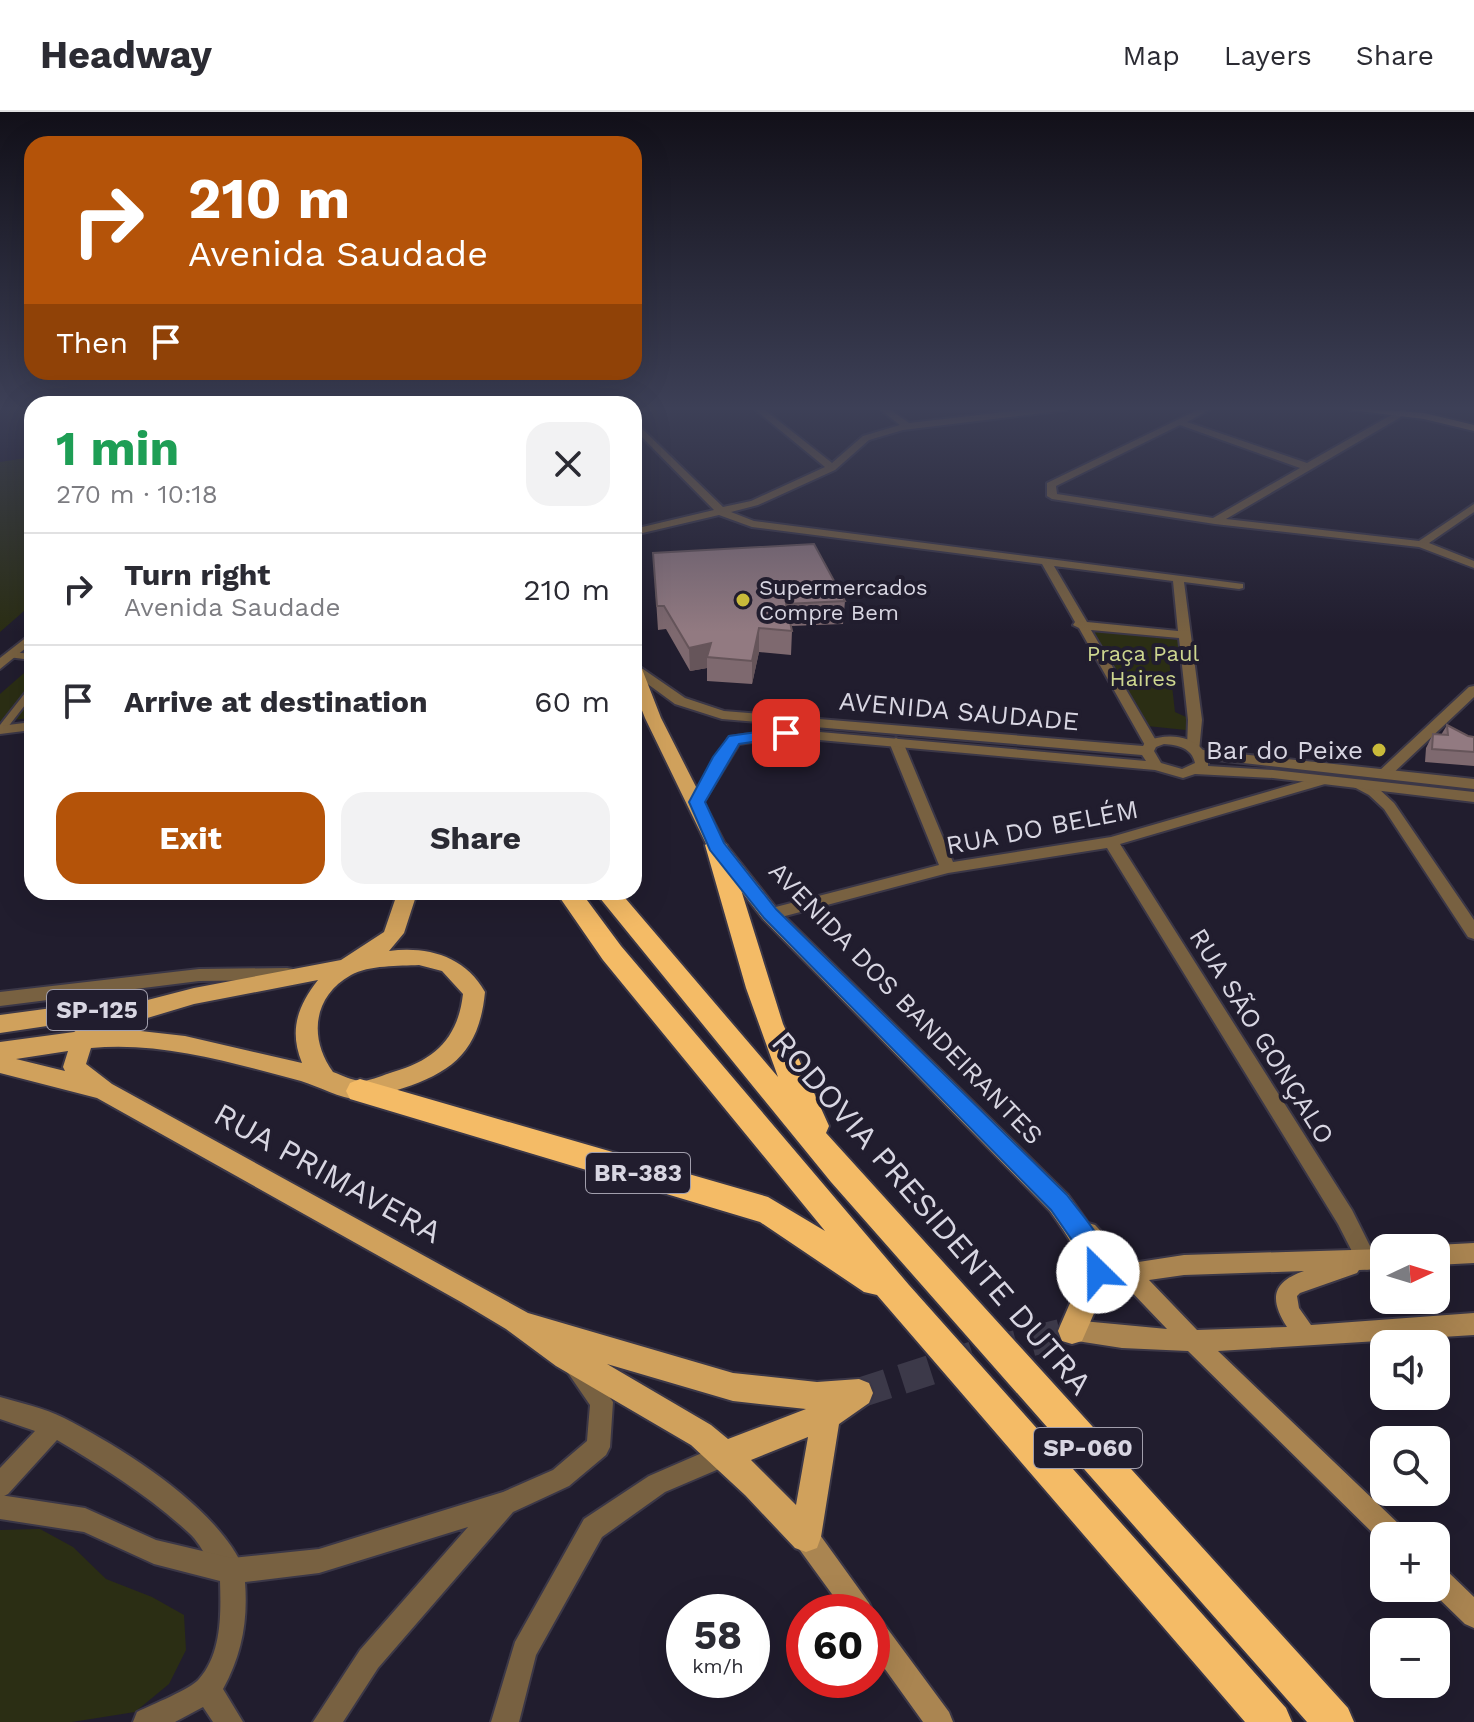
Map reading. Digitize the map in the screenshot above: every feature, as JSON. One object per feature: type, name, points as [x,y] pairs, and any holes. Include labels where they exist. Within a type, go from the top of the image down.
[{"type":"highway","points":[[716,845],[769,1021],[794,1089],[841,1173]]},
{"type":"highway","name":"SP-060","points":[[574,900],[612,953],[898,1296],[1272,1722]]},
{"type":"highway","name":"RODOVIA PRESIDENTE DUTRA","points":[[614,900],[841,1173],[1334,1722]]},
{"type":"highway","name":"BR-383","points":[[360,1091],[768,1211],[898,1296]]},
{"type":"main road","name":"AVENIDA DOS BANDEIRANTES","points":[[642,688],[653,718],[716,845],[770,914],[1194,1341],[1379,1522]]},
{"type":"main road","points":[[642,725],[670,749]]},
{"type":"main road","points":[[325,1079],[309,1060],[304,1041],[306,1021],[323,986],[391,937],[405,900]]},
{"type":"main road","points":[[352,963],[419,957],[449,965],[474,992],[473,1018],[465,1037],[450,1054],[412,1078],[360,1091]]},
{"type":"main road","name":"SP-125","points":[[0,1024],[194,996],[352,963]]},
{"type":"main road","points":[[104,1091],[74,1067],[83,1037],[115,1017],[194,996]]},
{"type":"main road","points":[[192,1047],[167,1031],[171,1012],[194,996]]},
{"type":"main road","name":"SP-125","points":[[0,1051],[83,1037],[140,1038],[192,1047],[325,1079],[360,1091]]},
{"type":"main road","points":[[0,1064],[104,1091]]},
{"type":"main road","name":"RUA PRIMAVERA","points":[[104,1091],[516,1320],[566,1356],[701,1435],[806,1537]]},
{"type":"main road","name":"AVENIDA DOS BANDEIRANTES","points":[[1059,1203],[1094,1252],[1098,1272],[1072,1331]]},
{"type":"main road","points":[[1450,1254],[1474,1253]]},
{"type":"main road","points":[[1127,1274],[1184,1265],[1370,1259]]},
{"type":"main road","points":[[1304,1335],[1289,1311],[1286,1293],[1293,1285],[1370,1261]]},
{"type":"main road","name":"RUA PRIMAVERA","points":[[516,1320],[722,1387],[789,1397],[821,1398],[859,1393],[826,1416]]},
{"type":"main road","points":[[1072,1331],[1104,1337],[1194,1341],[1474,1324]]},
{"type":"main road","points":[[725,1455],[826,1416]]},
{"type":"main road","points":[[826,1416],[806,1537],[847,1594]]},
{"type":"main road","points":[[1450,1592],[1474,1615]]},
{"type":"main road","points":[[890,1654],[939,1722]]},
{"type":"street","points":[[692,482],[722,512],[752,524],[783,530],[1239,586]]},
{"type":"street","points":[[642,530],[754,503],[801,482]]},
{"type":"street","points":[[1057,482],[1051,485],[1052,496],[1215,521],[1421,544],[1474,565]]},
{"type":"street","points":[[1215,521],[1282,482]]},
{"type":"street","points":[[1421,544],[1474,507]]},
{"type":"street","points":[[1047,563],[1156,766]]},
{"type":"street","points":[[1178,579],[1197,751],[1202,765],[1198,770]]},
{"type":"street","points":[[1079,625],[1184,635]]},
{"type":"street","points":[[0,665],[24,644]]},
{"type":"street","name":"AVENIDA SAUDADE","points":[[642,674],[680,701],[722,715],[1149,748],[1171,740],[1197,751],[1474,784]]},
{"type":"street","points":[[1383,775],[1474,690]]},
{"type":"street","points":[[0,730],[24,727]]},
{"type":"street","name":"AVENIDA SAUDADE","points":[[697,802],[734,740],[786,733],[1156,766],[1183,774],[1198,770],[1474,797]]},
{"type":"street","points":[[896,742],[948,868]]},
{"type":"street","name":"RUA DO BELÉM","points":[[770,914],[948,868],[1111,842],[1320,781]]},
{"type":"street","points":[[1361,787],[1374,792],[1389,806],[1474,933]]},
{"type":"street","name":"RUA SÃO GONÇALO","points":[[1111,842],[1345,1217],[1370,1252]]},
{"type":"street","points":[[0,999],[199,975],[305,973]]},
{"type":"street","points":[[0,1507],[85,1520],[154,1552],[232,1571],[319,1561],[505,1503],[561,1478],[598,1447],[602,1402],[566,1356]]},
{"type":"street","points":[[0,1408],[55,1426],[129,1469],[200,1526],[232,1571],[235,1628],[224,1663],[208,1690],[147,1722]]},
{"type":"street","points":[[0,1486],[55,1426]]},
{"type":"street","points":[[505,1722],[524,1651],[593,1528],[657,1484],[725,1455]]},
{"type":"street","points":[[327,1722],[369,1659],[505,1503]]},
{"type":"street","points":[[208,1690],[229,1722]]},
{"type":"lane","points":[[11,655],[24,656]]},
{"type":"lane","points":[[0,730],[24,700]]},
{"type":"green space","points":[[0,482],[24,482],[24,611],[0,632]]},
{"type":"green space","name":"Praça Paul Haires","points":[[1093,631],[1179,640],[1182,655],[1169,660],[1175,712],[1186,717],[1186,730],[1147,726]]},
{"type":"green space","points":[[24,673],[24,719],[0,721],[0,694]]},
{"type":"green space","points":[[40,1529],[73,1547],[106,1579],[152,1597],[184,1615],[186,1650],[169,1684],[135,1712],[72,1722],[0,1722],[0,1530]]},
{"type":"building","name":"Supermercados Compre Bem","points":[[814,544],[845,601],[786,604],[792,631],[759,628],[752,661],[707,657],[711,643],[689,648],[664,606],[657,606],[653,553]]},
{"type":"building","points":[[1447,725],[1474,737],[1474,752],[1432,749],[1433,734],[1448,735]]},
{"type":"tunnel","points":[[859,1393],[977,1355],[1072,1331]]},
{"type":"place","name":"Supermercados Compre Bem","points":[[743,600]]},
{"type":"place","name":"Bar do Peixe","points":[[1379,750]]},
{"type":"route","points":[[786,733],[734,740],[720,757],[697,802],[716,845],[770,914],[1059,1203],[1094,1252],[1098,1272]]}]
